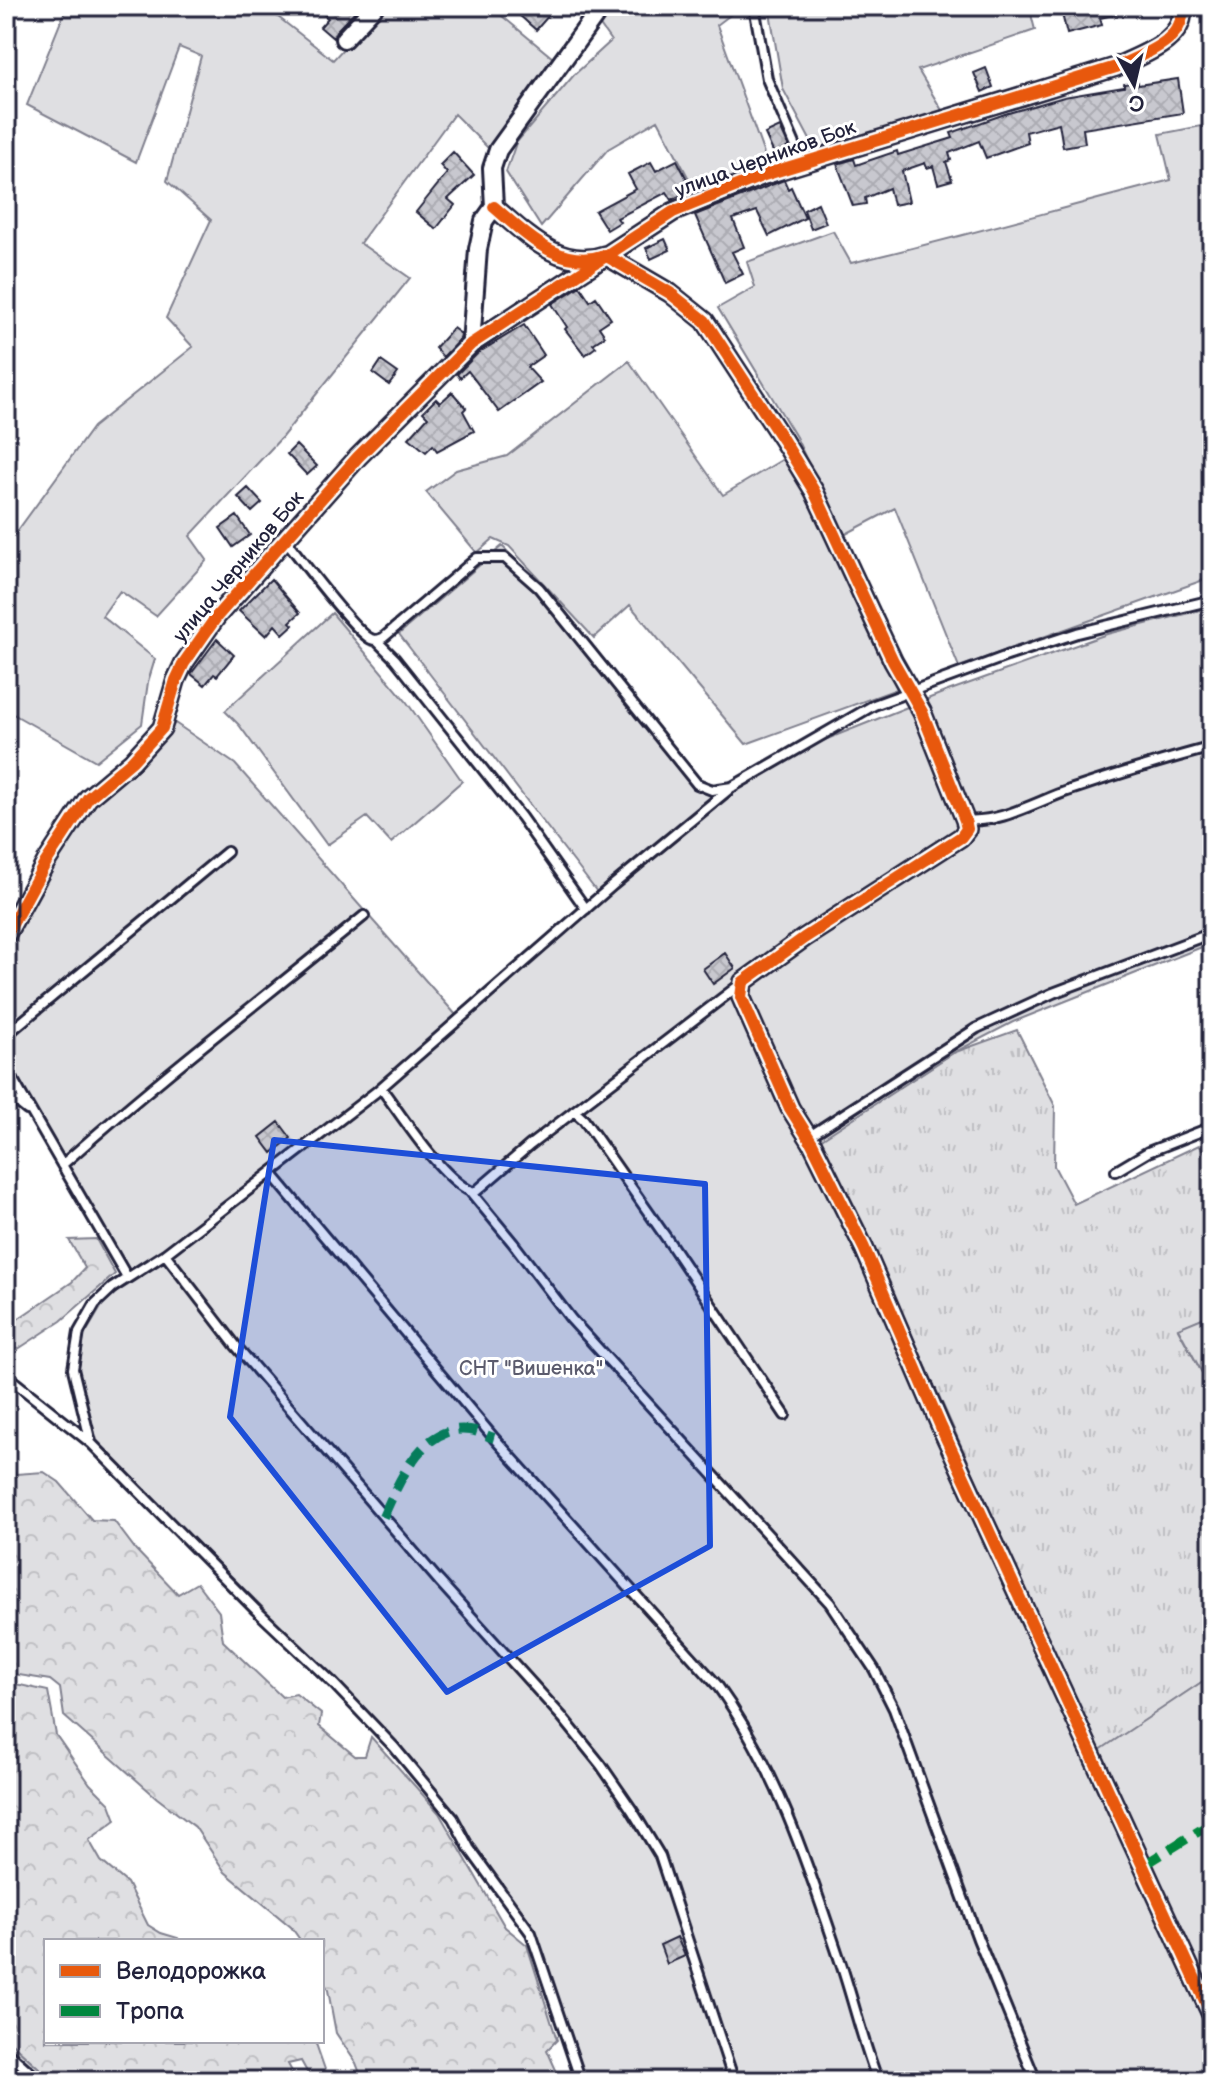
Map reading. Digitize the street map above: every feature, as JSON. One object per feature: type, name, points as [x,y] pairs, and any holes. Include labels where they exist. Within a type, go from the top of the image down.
[{"type":"street","points":[[344,39],[375,6]]},
{"type":"street","points":[[471,344],[478,249],[484,221],[494,207],[492,168],[498,150],[602,6]]},
{"type":"street","name":"улица Черников Бок","points":[[6,935],[46,862],[88,798],[132,761],[162,728],[184,663],[217,616],[358,457],[471,344],[673,212],[764,175],[1116,67],[1161,45],[1175,32],[1183,15],[1182,6]]},
{"type":"street","points":[[494,207],[518,228],[562,256],[583,261],[605,255],[670,293],[705,321],[814,491],[940,754],[967,829],[952,843],[804,938],[743,982],[741,997],[790,1108],[864,1248],[941,1427],[1212,2016]]},
{"type":"lane","points":[[754,6],[767,79],[803,163]]},
{"type":"lane","points":[[284,538],[347,615],[368,638],[376,640],[383,638],[477,558],[505,558],[539,588],[697,784],[712,790],[732,787]]},
{"type":"lane","points":[[91,1443],[73,1369],[79,1332],[95,1304],[381,1088],[586,909],[732,787],[874,705],[1077,633],[1212,600]]},
{"type":"lane","points":[[376,640],[395,659],[512,804],[586,909]]},
{"type":"lane","points":[[965,820],[978,822],[1013,812],[1082,786],[1212,747]]},
{"type":"lane","points":[[6,1035],[227,852]]},
{"type":"lane","points":[[62,1165],[171,1070],[364,916]]},
{"type":"lane","points":[[808,1137],[977,1028],[1053,993],[1212,933]]},
{"type":"lane","points":[[473,1194],[574,1111],[743,982]]},
{"type":"lane","points":[[6,1068],[127,1277]]},
{"type":"lane","points":[[381,1088],[442,1168],[473,1194],[571,1319],[830,1603],[874,1669],[894,1709],[978,1939],[1036,2081]]},
{"type":"lane","points":[[6,1093],[33,1115]]},
{"type":"lane","points":[[574,1111],[584,1120],[664,1234],[785,1415]]},
{"type":"lane","points":[[1116,1171],[1148,1152],[1212,1127]]},
{"type":"lane","points":[[271,1173],[494,1438],[717,1685],[743,1722],[771,1773],[812,1879],[878,2081]]},
{"type":"lane","points":[[165,1254],[236,1346],[439,1581],[563,1718],[617,1788],[660,1856],[734,2081]]},
{"type":"lane","points":[[6,1372],[91,1443],[332,1682],[394,1747],[453,1818],[478,1860],[531,1933],[581,2081]]},
{"type":"lane","points":[[6,2051],[40,2081]]},
{"type":"highlighted area","points":[[274,1140],[705,1184],[710,1546],[447,1692],[230,1417]]},
{"type":"green space","points":[[67,6],[264,6],[333,60],[382,6],[490,6],[554,59],[489,149],[454,114],[360,243],[410,278],[282,437],[190,536],[207,560],[156,616],[120,591],[102,616],[155,659],[142,724],[96,761],[6,710],[6,551],[93,427],[193,347],[166,318],[211,220],[167,181],[201,56],[179,47],[136,162],[27,105]]},
{"type":"green space","points":[[615,6],[742,6],[717,25],[769,168],[698,196],[658,120],[608,149],[541,227],[506,172],[516,143],[574,75],[611,41],[599,24]]},
{"type":"green space","points":[[769,6],[1029,6],[1035,30],[918,70],[943,112],[817,153],[783,89]]},
{"type":"green space","points":[[1212,75],[1212,124],[1205,77]]},
{"type":"green space","points":[[1212,124],[1212,577],[959,667],[895,508],[842,536],[796,437],[718,308],[755,287],[747,262],[833,231],[851,263],[1171,180],[1160,134]]},
{"type":"green space","points":[[629,361],[723,495],[790,455],[897,689],[746,744],[630,605],[594,638],[509,546],[493,539],[477,553],[426,492],[456,470],[507,456]]},
{"type":"green space","name":"СНТ \"Вишенка\"","points":[[502,546],[554,598],[699,778],[713,784],[745,785],[817,743],[945,692],[1107,634],[1212,607],[1212,943],[1013,1022],[953,1053],[820,1140],[880,1263],[1097,1752],[1212,1675],[1212,2081],[586,2081],[536,1932],[454,1813],[370,1714],[98,1444],[78,1372],[84,1336],[103,1304],[133,1278],[43,1125],[6,1053],[6,944],[17,933],[54,861],[94,801],[151,752],[175,723],[235,764],[456,1015],[597,892],[399,634]]},
{"type":"green space","points":[[332,613],[406,701],[462,781],[391,843],[367,817],[327,845],[239,725],[225,711]]},
{"type":"green space","points":[[1017,1030],[1055,1106],[1054,1166],[1074,1204],[1199,1145],[1212,1161],[1212,1314],[1178,1329],[1212,1391],[1212,1675],[1097,1753],[820,1139],[953,1053]]},
{"type":"green space","points":[[96,1239],[115,1274],[61,1321],[6,1357],[6,1327],[72,1282],[85,1268],[69,1240]]},
{"type":"green space","points":[[1212,1314],[1212,1391],[1178,1328]]},
{"type":"green space","points":[[6,1460],[16,1474],[44,1472],[59,1482],[92,1520],[114,1521],[136,1550],[178,1594],[197,1583],[219,1612],[223,1641],[282,1697],[296,1694],[321,1714],[319,1726],[355,1756],[365,1756],[371,1737],[439,1813],[505,1927],[527,1945],[557,2040],[547,2050],[561,2081],[363,2081],[356,2063],[336,2033],[324,1982],[324,1939],[300,1939],[291,1927],[225,1872],[195,1827],[157,1798],[64,1716],[60,1688],[50,1680],[6,1673]]},
{"type":"green space","points":[[6,1682],[48,1691],[56,1735],[90,1784],[110,1804],[116,1820],[89,1840],[101,1861],[127,1883],[148,1925],[179,1939],[44,1939],[44,2043],[316,2043],[329,2081],[312,2081],[301,2061],[288,2064],[297,2081],[53,2081],[6,2038]]},
{"type":"green space","points":[[6,2038],[53,2081],[6,2081]]},
{"type":"building","points":[[313,6],[360,6],[333,38],[320,27],[328,18]]},
{"type":"building","points":[[509,6],[557,6],[536,30]]},
{"type":"building","points":[[1060,6],[1130,6],[1130,11],[1100,18],[1102,25],[1067,34]]},
{"type":"building","points":[[986,68],[993,87],[982,92],[974,73]]},
{"type":"building","points":[[1178,79],[1183,113],[1083,129],[1085,143],[1063,147],[1059,123],[1026,132],[1028,143],[986,158],[979,141],[949,153],[951,160],[946,162],[952,180],[938,184],[933,166],[927,168],[925,163],[902,171],[909,202],[893,205],[889,188],[865,198],[866,204],[853,206],[837,164],[854,159],[856,165],[897,151],[898,155],[953,138],[951,133],[1005,114],[1064,97],[1124,87],[1124,84]]},
{"type":"building","points":[[780,127],[789,147],[774,154],[765,134]]},
{"type":"building","points":[[453,152],[474,175],[448,199],[455,205],[436,229],[416,212],[447,173],[440,165]]},
{"type":"building","points":[[677,160],[692,189],[672,200],[667,192],[617,218],[620,222],[607,230],[595,211],[636,189],[628,174],[651,162],[656,171]]},
{"type":"building","points":[[784,180],[788,189],[791,187],[805,218],[769,236],[757,211],[733,219],[744,247],[732,252],[743,274],[725,283],[695,215]]},
{"type":"building","points":[[818,203],[826,223],[811,229],[804,210]]},
{"type":"building","points":[[665,239],[670,250],[651,259],[646,248]]},
{"type":"building","points":[[580,286],[590,301],[596,297],[611,319],[599,327],[605,336],[593,344],[596,347],[585,355],[565,329],[567,327],[552,304]]},
{"type":"building","points":[[524,325],[544,355],[527,367],[541,382],[499,412],[468,371],[460,378],[457,374],[478,353]]},
{"type":"building","points":[[453,328],[461,334],[460,339],[443,357],[435,348]]},
{"type":"building","points":[[381,361],[398,373],[389,385],[373,373]]},
{"type":"building","points":[[452,392],[466,408],[463,411],[474,431],[437,451],[433,445],[426,452],[409,438],[428,417],[423,412],[436,399],[440,403]]},
{"type":"building","points":[[296,445],[317,466],[307,475],[287,454]]},
{"type":"building","points":[[248,488],[262,503],[252,512],[238,497]]},
{"type":"building","points":[[237,516],[250,535],[233,547],[220,528]]},
{"type":"building","points":[[271,579],[300,613],[283,634],[275,625],[266,636],[239,611]]},
{"type":"building","points":[[217,639],[234,655],[205,685],[191,674]]},
{"type":"building","points":[[725,953],[735,968],[713,984],[703,969]]},
{"type":"building","points":[[279,1122],[291,1138],[272,1153],[260,1137]]},
{"type":"building","points":[[677,1937],[685,1956],[667,1964],[660,1945]]},
{"type":"marked path","points":[[6,1385],[12,1380]]},
{"type":"marked path","points":[[383,1517],[414,1458],[438,1436],[453,1430],[470,1430],[494,1438]]},
{"type":"marked path","points":[[1144,1865],[1212,1823]]},
{"type":"cycle path","points":[[6,935],[46,862],[88,798],[132,761],[162,728],[184,663],[217,616],[358,457],[471,344],[673,212],[764,175],[1116,67],[1170,38],[1182,18],[1182,6]]},
{"type":"cycle path","points":[[494,207],[545,247],[573,258],[589,259],[605,255],[670,293],[705,321],[814,491],[893,661],[922,712],[965,820],[967,829],[961,837],[804,938],[743,982],[741,997],[790,1108],[812,1143],[864,1248],[941,1427],[1212,2016]]}]
